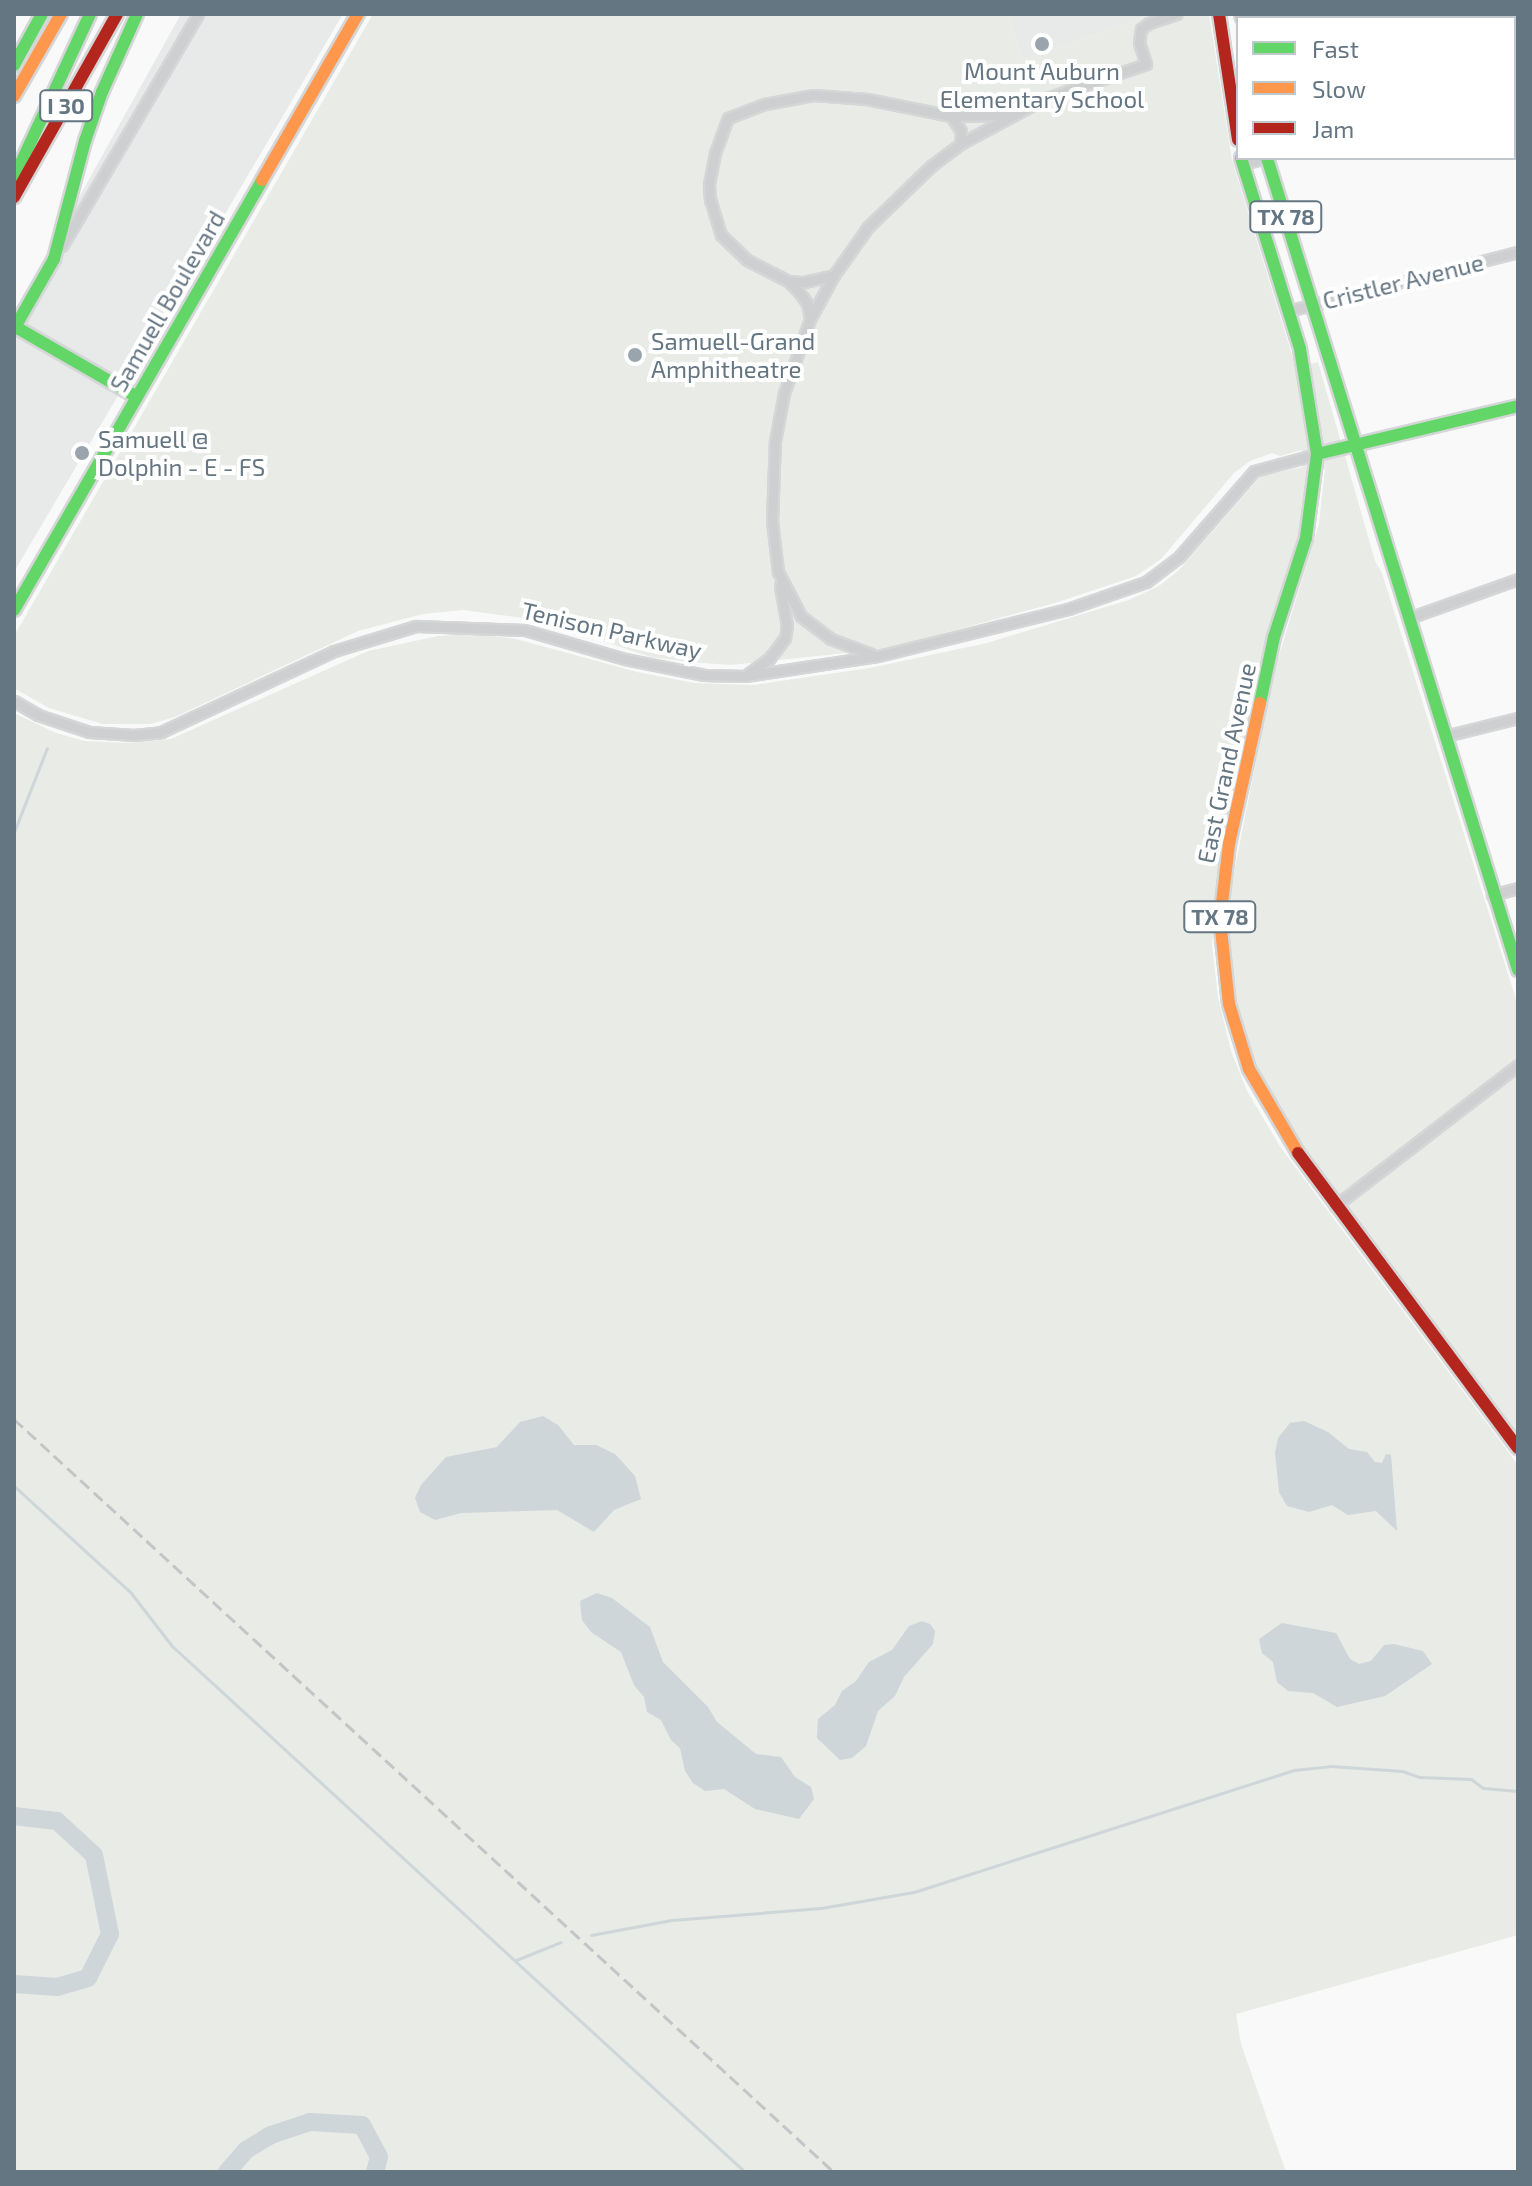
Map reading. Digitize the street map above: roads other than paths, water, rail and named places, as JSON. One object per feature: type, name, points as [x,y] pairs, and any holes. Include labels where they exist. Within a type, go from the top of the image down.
[{"type":"main road","name":"I 30","points":[[14,65],[42,14]]},
{"type":"main road","points":[[14,74],[54,14]]},
{"type":"main road","points":[[14,96],[61,14]]},
{"type":"main road","points":[[14,178],[90,14]]},
{"type":"main road","name":"I 30","points":[[14,197],[117,14]]},
{"type":"main road","points":[[137,14],[98,104],[54,259],[14,327],[137,397]]},
{"type":"main road","name":"Samuell Boulevard","points":[[14,610],[358,14]]},
{"type":"main road","points":[[1219,14],[1236,127]]},
{"type":"main road","name":"TX 78","points":[[1267,160],[1357,445],[1492,895],[1518,970]]},
{"type":"main road","name":"East Grand Avenue","points":[[1242,161],[1305,368],[1317,454],[1306,538],[1274,637],[1229,844],[1220,946],[1234,1026],[1249,1069],[1289,1140],[1335,1206],[1518,1448]]},
{"type":"main road","name":"Tenison Parkway","points":[[1317,454],[1518,406]]},
{"type":"street","points":[[54,259],[198,14]]},
{"type":"street","points":[[745,676],[769,659],[785,638],[787,626],[772,521],[775,441],[784,393],[810,319],[834,275],[885,208],[960,144],[1044,99],[1146,64],[1139,43],[1141,29],[1149,23],[1177,14]]},
{"type":"street","points":[[810,319],[807,303],[788,281],[734,250],[721,235],[710,200],[711,168],[728,118],[765,104],[813,95],[867,99],[951,116],[1011,115]]},
{"type":"street","points":[[951,116],[961,131],[960,144]]},
{"type":"street","name":"Cristler Avenue","points":[[1288,311],[1518,252]]},
{"type":"street","points":[[788,281],[804,282],[834,275]]},
{"type":"street","name":"Tenison Parkway","points":[[14,701],[38,715],[89,732],[134,735],[161,732],[334,651],[378,635],[416,626],[525,630],[664,668],[704,675],[745,676],[878,656],[1068,609],[1146,582],[1179,557],[1254,471],[1317,454]]},
{"type":"street","points":[[778,572],[793,606],[817,630],[845,646],[878,656]]},
{"type":"street","points":[[1409,618],[1518,579]]},
{"type":"street","points":[[1445,736],[1518,718]]},
{"type":"street","points":[[1492,895],[1518,888]]},
{"type":"street","points":[[1335,1206],[1518,1065]]},
{"type":"waterway","points":[[14,832],[47,748]]},
{"type":"waterway","points":[[14,1486],[131,1593],[172,1646],[745,2172]]},
{"type":"waterway","points":[[591,1935],[672,1920],[821,1908],[914,1892],[1294,1770],[1331,1766],[1402,1771],[1419,1777],[1471,1779],[1483,1788],[1518,1791]]},
{"type":"waterway","points":[[14,1816],[57,1821],[94,1855],[110,1934],[88,1978],[57,1987],[14,1984]]},
{"type":"waterway","points":[[516,1960],[561,1942]]},
{"type":"waterway","points":[[227,2172],[246,2150],[271,2135],[310,2122],[362,2125],[379,2157],[375,2172]]},
{"type":"railway","points":[[14,1419],[834,2172]]},
{"type":"place","name":"Mount Auburn Elementary School","points":[[1042,44]]},
{"type":"place","name":"Samuell-Grand Amphitheatre","points":[[635,355]]},
{"type":"place","name":"Samuell @ Dolphin - E - FS","points":[[82,453]]}]
